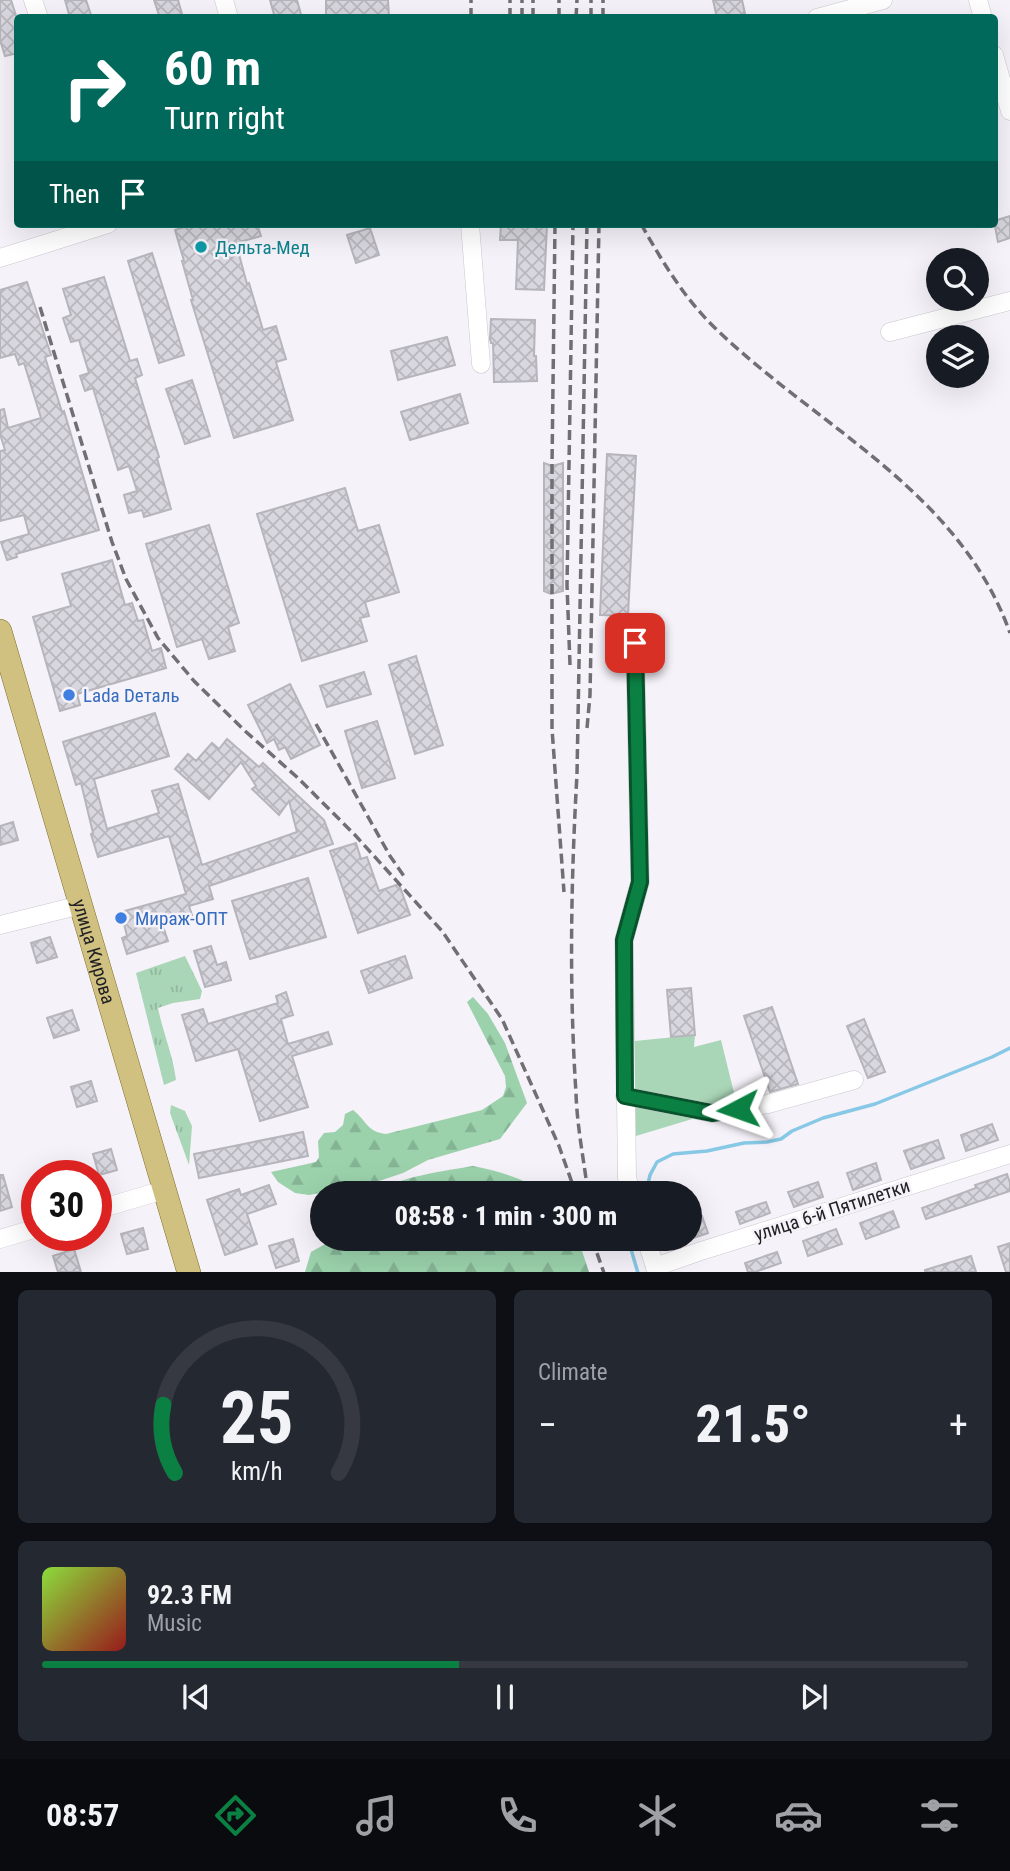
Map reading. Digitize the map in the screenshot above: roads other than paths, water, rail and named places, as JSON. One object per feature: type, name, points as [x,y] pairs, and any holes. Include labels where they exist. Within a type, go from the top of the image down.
[{"type":"main road","name":"улица Кирова","points":[[0,631],[189,1272]]},
{"type":"street","points":[[832,14],[883,0]]},
{"type":"street","points":[[998,69],[1010,111]]},
{"type":"street","points":[[0,258],[94,228]]},
{"type":"street","points":[[470,228],[481,364]]},
{"type":"street","points":[[890,332],[1010,301]]},
{"type":"street","points":[[628,1181],[624,940],[640,882],[635,643]]},
{"type":"street","points":[[0,925],[81,905]]},
{"type":"street","points":[[625,1096],[712,1113],[768,1104],[854,1080]]},
{"type":"street","name":"улица 6-й Пятилетки","points":[[656,1270],[711,1248],[1010,1154]]},
{"type":"street","points":[[112,1205],[164,1190]]},
{"type":"street","points":[[0,1239],[21,1233]]},
{"type":"street","points":[[650,1251],[656,1270]]},
{"type":"waterway","points":[[649,1181],[657,1162],[673,1154],[781,1139],[792,1131],[823,1118],[875,1104],[1010,1048]]},
{"type":"waterway","points":[[632,1251],[638,1272]]},
{"type":"railway","points":[[471,0],[471,14]]},
{"type":"railway","points":[[510,0],[510,14]]},
{"type":"railway","points":[[522,0],[522,14]]},
{"type":"railway","points":[[533,0],[533,14]]},
{"type":"railway","points":[[559,0],[559,14]]},
{"type":"railway","points":[[576,14],[577,0]]},
{"type":"railway","points":[[591,0],[591,14]]},
{"type":"railway","points":[[603,0],[603,14]]},
{"type":"railway","points":[[555,228],[552,729],[564,892]]},
{"type":"railway","points":[[570,665],[567,585],[573,228]]},
{"type":"railway","points":[[586,1181],[579,1131],[574,1053],[572,894],[577,774],[587,228]]},
{"type":"railway","points":[[587,728],[590,695],[599,228]]},
{"type":"railway","points":[[643,228],[684,292],[715,328],[755,364],[882,464],[921,500],[957,539],[987,583],[1010,633]]},
{"type":"railway","points":[[40,307],[112,542],[126,579],[158,638],[194,681],[355,835],[442,931],[502,1019],[559,1146],[571,1181]]},
{"type":"railway","points":[[316,724],[390,856],[406,879]]},
{"type":"railway","points":[[596,1251],[604,1272]]},
{"type":"place","name":"Дельта-Мед","points":[[201,247]]},
{"type":"place","name":"Lada Dеталь","points":[[69,695]]},
{"type":"place","name":"Мираж-ОПТ","points":[[121,918]]}]
